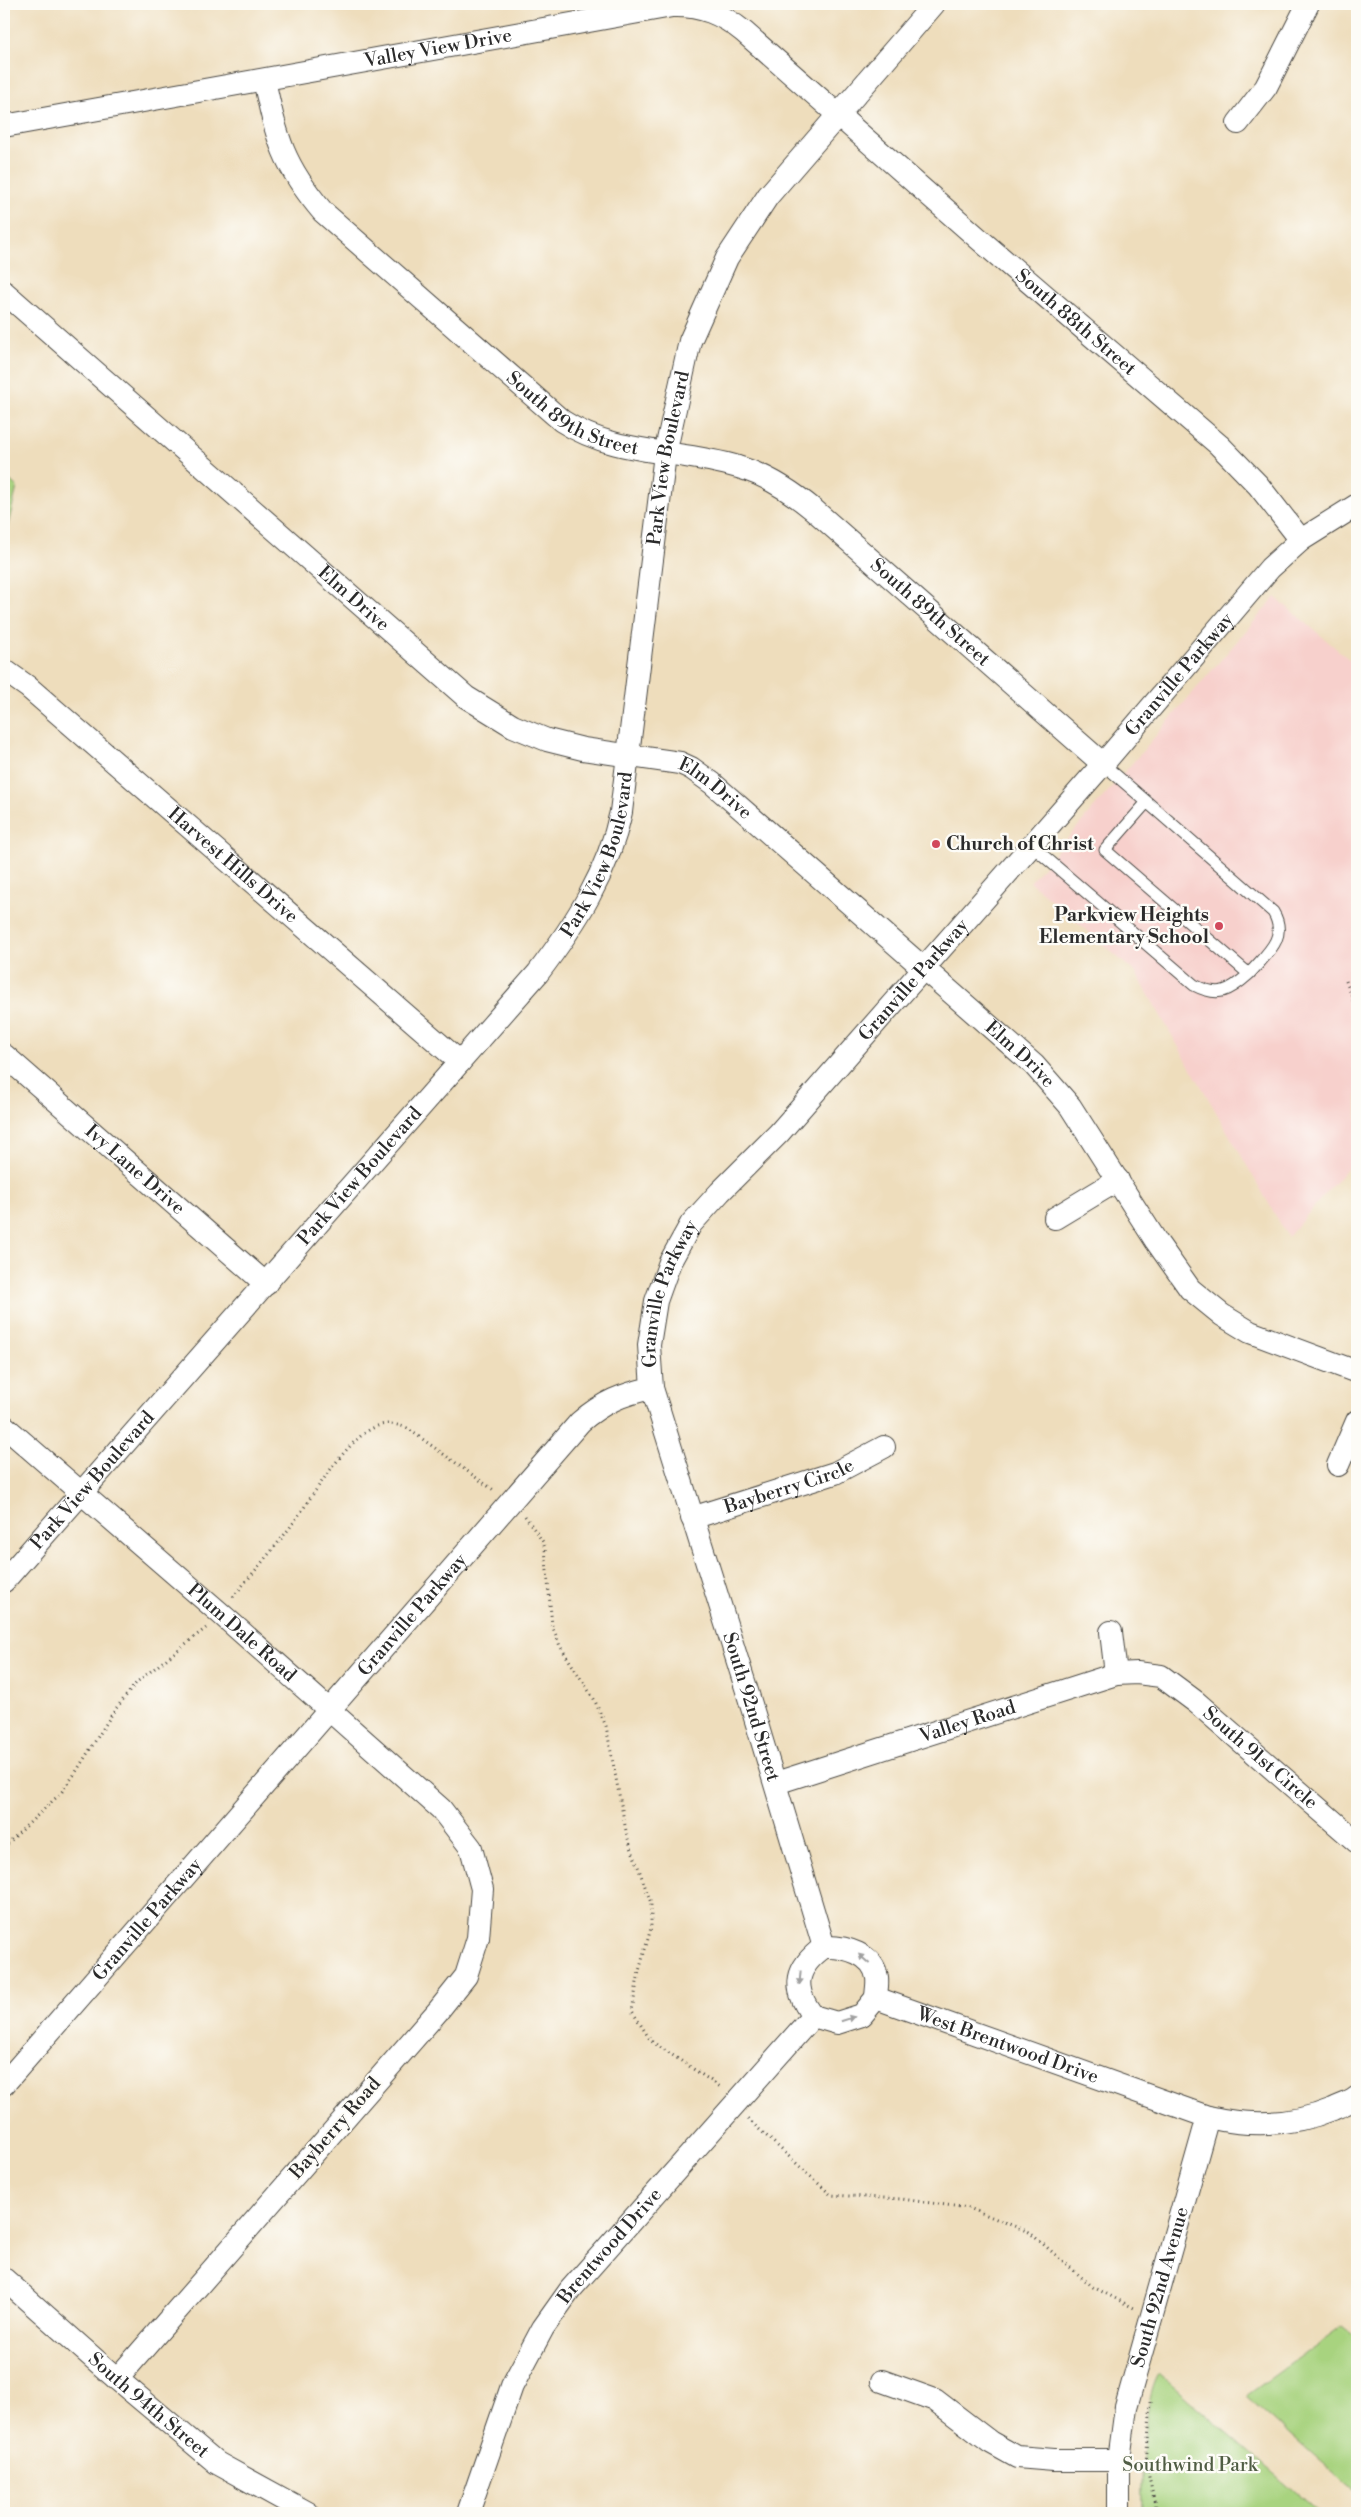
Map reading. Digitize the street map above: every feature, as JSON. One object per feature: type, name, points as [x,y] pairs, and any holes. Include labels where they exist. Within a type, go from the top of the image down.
[{"type":"street","name":"Park View Boulevard","points":[[4,1581],[538,973],[562,942],[593,890],[608,858],[618,827],[629,755],[665,454],[690,341],[727,258],[768,196],[934,4]]},
{"type":"street","points":[[1238,123],[1266,87],[1308,4]]},
{"type":"street","name":"Valley View Drive","points":[[4,126],[682,6],[707,10],[733,23],[838,114]]},
{"type":"street","name":"South 89th Street","points":[[264,80],[275,128],[285,157],[302,186],[330,218],[562,420],[575,429],[606,442],[736,466],[752,471],[798,497],[1103,764]]},
{"type":"street","name":"South 88th Street","points":[[838,114],[1219,445],[1258,485],[1301,540]]},
{"type":"street","name":"Elm Drive","points":[[4,292],[38,325],[466,697],[528,733],[584,749],[680,764],[702,775],[1034,1065],[1070,1106],[1168,1259],[1190,1289],[1205,1302],[1250,1332],[1357,1372]]},
{"type":"street","name":"Granville Parkway","points":[[4,2084],[580,1422],[605,1403],[618,1396],[652,1388],[649,1345],[656,1301],[670,1262],[687,1230],[710,1202],[780,1133],[1103,764],[1256,584],[1301,540],[1357,506]]},
{"type":"street","name":"Harvest Hills Drive","points":[[4,670],[28,687],[460,1062]]},
{"type":"street","name":"Ivy Lane Drive","points":[[4,1055],[266,1284]]},
{"type":"street","points":[[1055,1218],[1118,1180]]},
{"type":"street","name":"South 92nd Street","points":[[652,1388],[776,1783],[824,1947]]},
{"type":"street","points":[[1338,1465],[1357,1420]]},
{"type":"street","name":"Plum Dale Road","points":[[4,1426],[441,1809],[471,1848]]},
{"type":"street","name":"Bayberry Circle","points":[[692,1518],[835,1473],[884,1447]]},
{"type":"street","points":[[1111,1632],[1116,1674]]},
{"type":"street","name":"Valley Road","points":[[776,1783],[1116,1674],[1137,1673],[1161,1676]]},
{"type":"street","name":"South 91st Circle","points":[[1161,1676],[1196,1702],[1357,1842]]},
{"type":"street","name":"Bayberry Road","points":[[117,2379],[438,2011],[466,1976],[478,1938],[482,1889],[471,1848]]},
{"type":"street","points":[[835,1946],[854,1950],[868,1959],[878,1977],[876,1998],[862,2015],[836,2023],[813,2016],[805,2006],[799,1992],[801,1970],[808,1960],[824,1947],[835,1946]]},
{"type":"street","name":"West Brentwood Drive","points":[[876,1998],[1208,2116]]},
{"type":"street","name":"Brentwood Drive","points":[[468,2513],[512,2386],[543,2328],[570,2290],[813,2016]]},
{"type":"street","points":[[1208,2116],[1235,2123],[1268,2125],[1310,2118],[1357,2097]]},
{"type":"street","name":"South 92nd Avenue","points":[[1118,2513],[1119,2460],[1130,2391],[1208,2116]]},
{"type":"street","name":"South 94th Street","points":[[4,2279],[117,2379],[217,2463],[308,2513]]},
{"type":"street","points":[[882,2381],[935,2400],[990,2442],[1017,2457],[1054,2460],[1119,2460]]},
{"type":"lane","points":[[1031,845],[1194,985],[1202,989],[1220,992],[1230,990],[1249,974],[1278,938],[1279,924],[1273,912],[1103,764]]},
{"type":"lane","points":[[1147,802],[1105,850],[1249,974]]},
{"type":"path","points":[[1346,981],[1357,1011]]},
{"type":"path","points":[[230,1601],[289,1528],[348,1449],[361,1436],[377,1426],[390,1423],[407,1428],[501,1496]]},
{"type":"path","points":[[522,1512],[543,1542],[550,1615],[555,1633],[568,1660],[594,1698],[606,1726],[627,1836],[652,1903],[651,1928],[639,1971],[632,2011],[651,2042],[722,2088]]},
{"type":"path","points":[[4,1847],[61,1793],[114,1711],[137,1682],[208,1626]]},
{"type":"path","points":[[745,2117],[831,2195],[902,2199],[969,2208],[1029,2232],[1093,2287],[1114,2299],[1141,2310]]},
{"type":"path","points":[[1153,2395],[1149,2414],[1146,2463],[1155,2505],[1154,2513]]},
{"type":"shaded area","name":"Parkview Heights Elementary School","points":[[1275,597],[1357,666],[1357,1157],[1288,1237],[1136,973],[1030,882]]},
{"type":"green space","points":[[4,475],[17,487],[4,542]]},
{"type":"green space","points":[[1343,2326],[1357,2337],[1357,2494],[1246,2396]]},
{"type":"green space","name":"Southwind Park","points":[[1159,2374],[1319,2513],[1142,2513],[1146,2421],[1149,2402]]},
{"type":"place","name":"Church of Christ","points":[[936,844]]},
{"type":"place","name":"Parkview Heights Elementary School","points":[[1219,926]]}]
